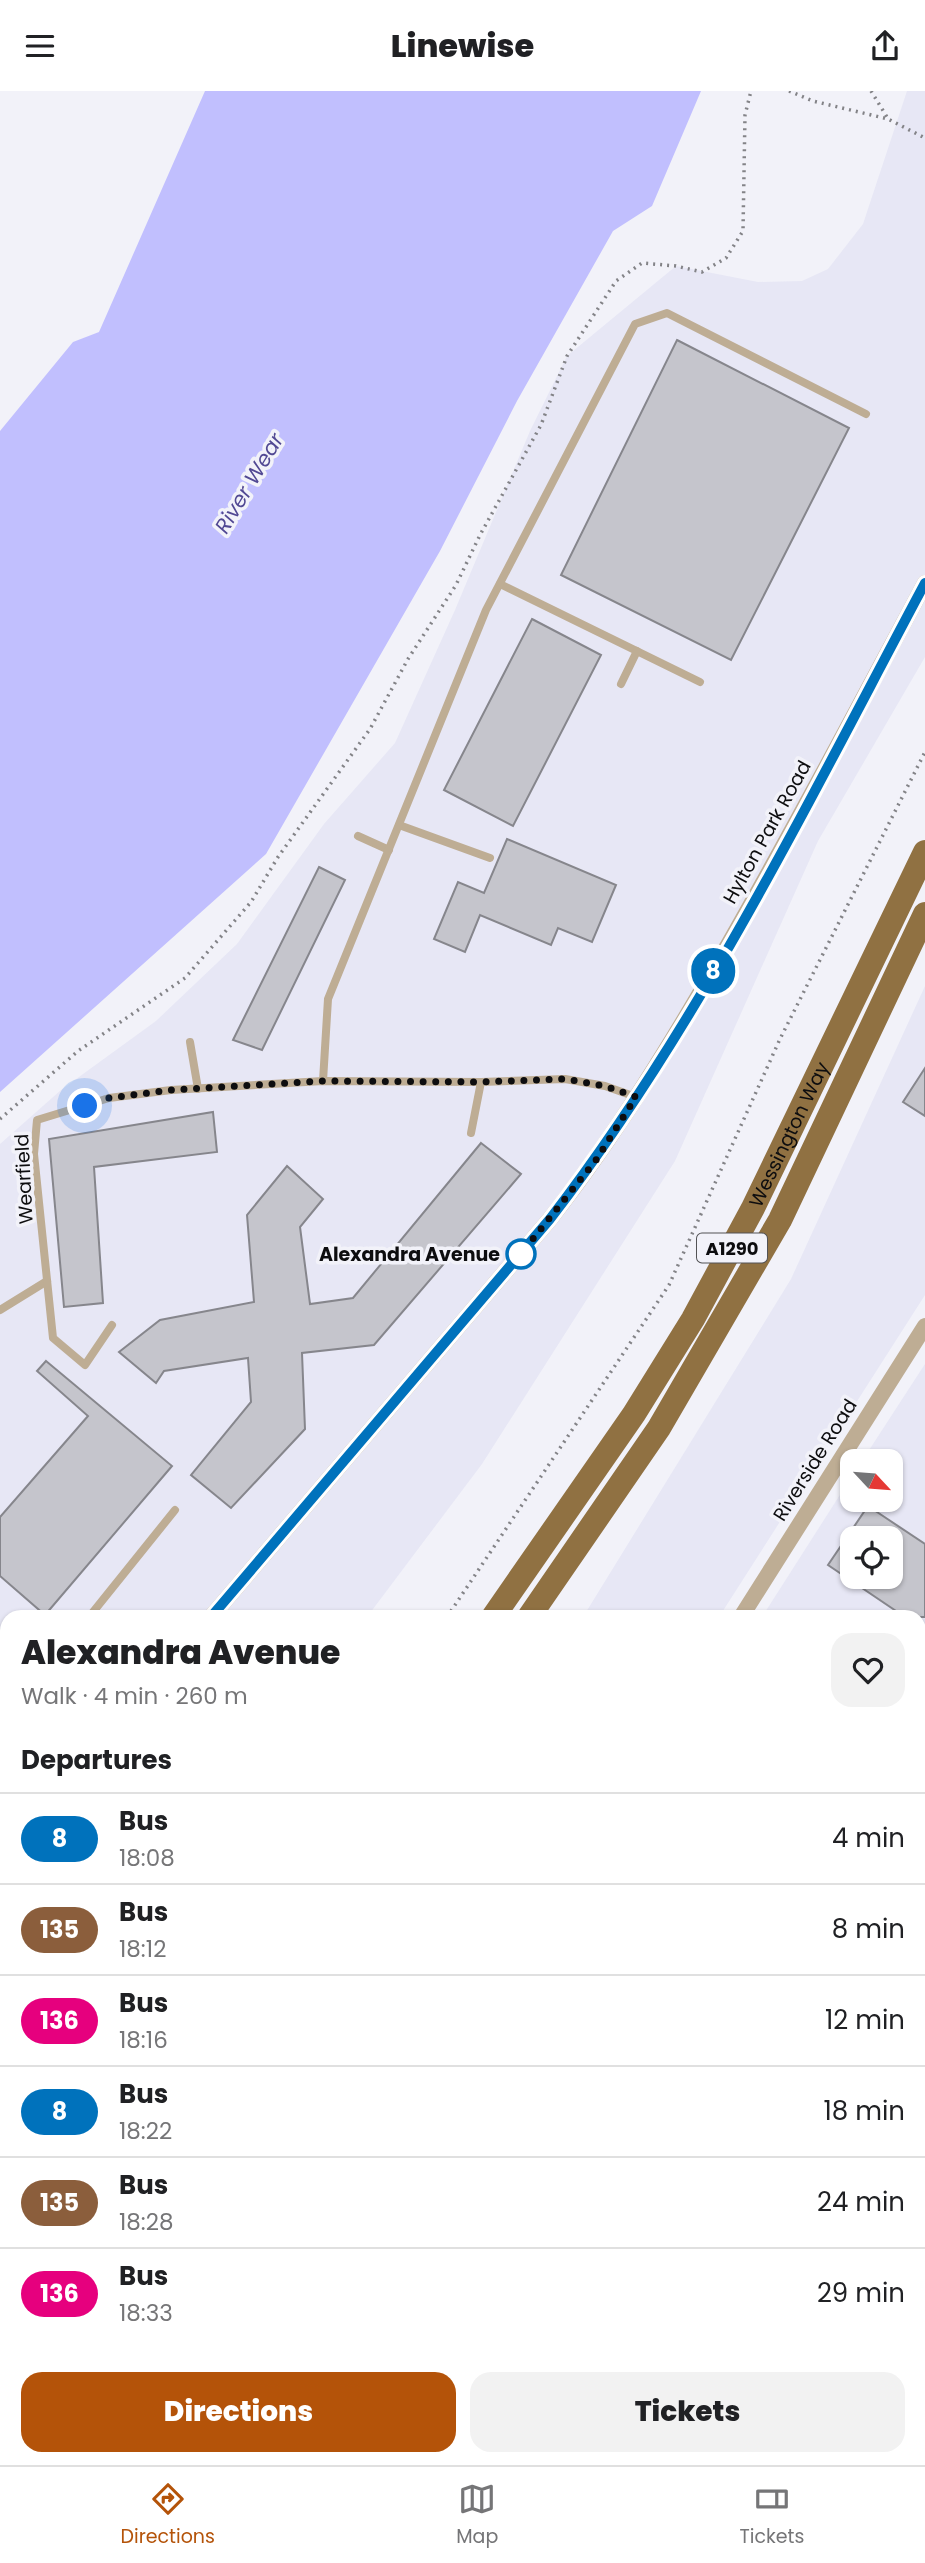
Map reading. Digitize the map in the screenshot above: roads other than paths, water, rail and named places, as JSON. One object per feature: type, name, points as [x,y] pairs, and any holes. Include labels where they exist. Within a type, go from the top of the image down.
[{"type":"main road","name":"Wessington Way","points":[[498,1610],[634,1414],[693,1318],[753,1208],[925,852]]},
{"type":"main road","name":"Wessington Way","points":[[534,1610],[659,1428],[780,1220],[925,914]]},
{"type":"street","name":"Hylton Park Road","points":[[636,1097],[691,1009],[777,860],[925,583]]},
{"type":"street","points":[[217,1610],[550,1219],[596,1160],[636,1097]]},
{"type":"street","name":"Riverside Road","points":[[745,1610],[925,1326]]},
{"type":"lane","points":[[323,1081],[328,999],[486,610],[635,324],[667,313],[866,414]]},
{"type":"lane","points":[[500,584],[700,682]]},
{"type":"lane","points":[[621,684],[637,651]]},
{"type":"lane","points":[[399,825],[490,858]]},
{"type":"lane","points":[[358,836],[389,850]]},
{"type":"lane","points":[[190,1042],[198,1089]]},
{"type":"lane","name":"Wearfield","points":[[112,1325],[85,1365],[53,1338],[34,1154],[37,1120],[109,1098],[323,1081],[481,1082],[565,1079],[605,1086],[636,1097]]},
{"type":"lane","points":[[471,1133],[481,1082]]},
{"type":"lane","points":[[0,1310],[47,1281]]},
{"type":"lane","points":[[95,1610],[175,1510]]},
{"type":"water","name":"River Wear","points":[[205,91],[701,91],[652,206],[613,231],[517,401],[440,551],[266,854],[0,1092],[0,431],[73,342],[99,332]]},
{"type":"place","name":"Alexandra Avenue","points":[[521,1254]]}]
